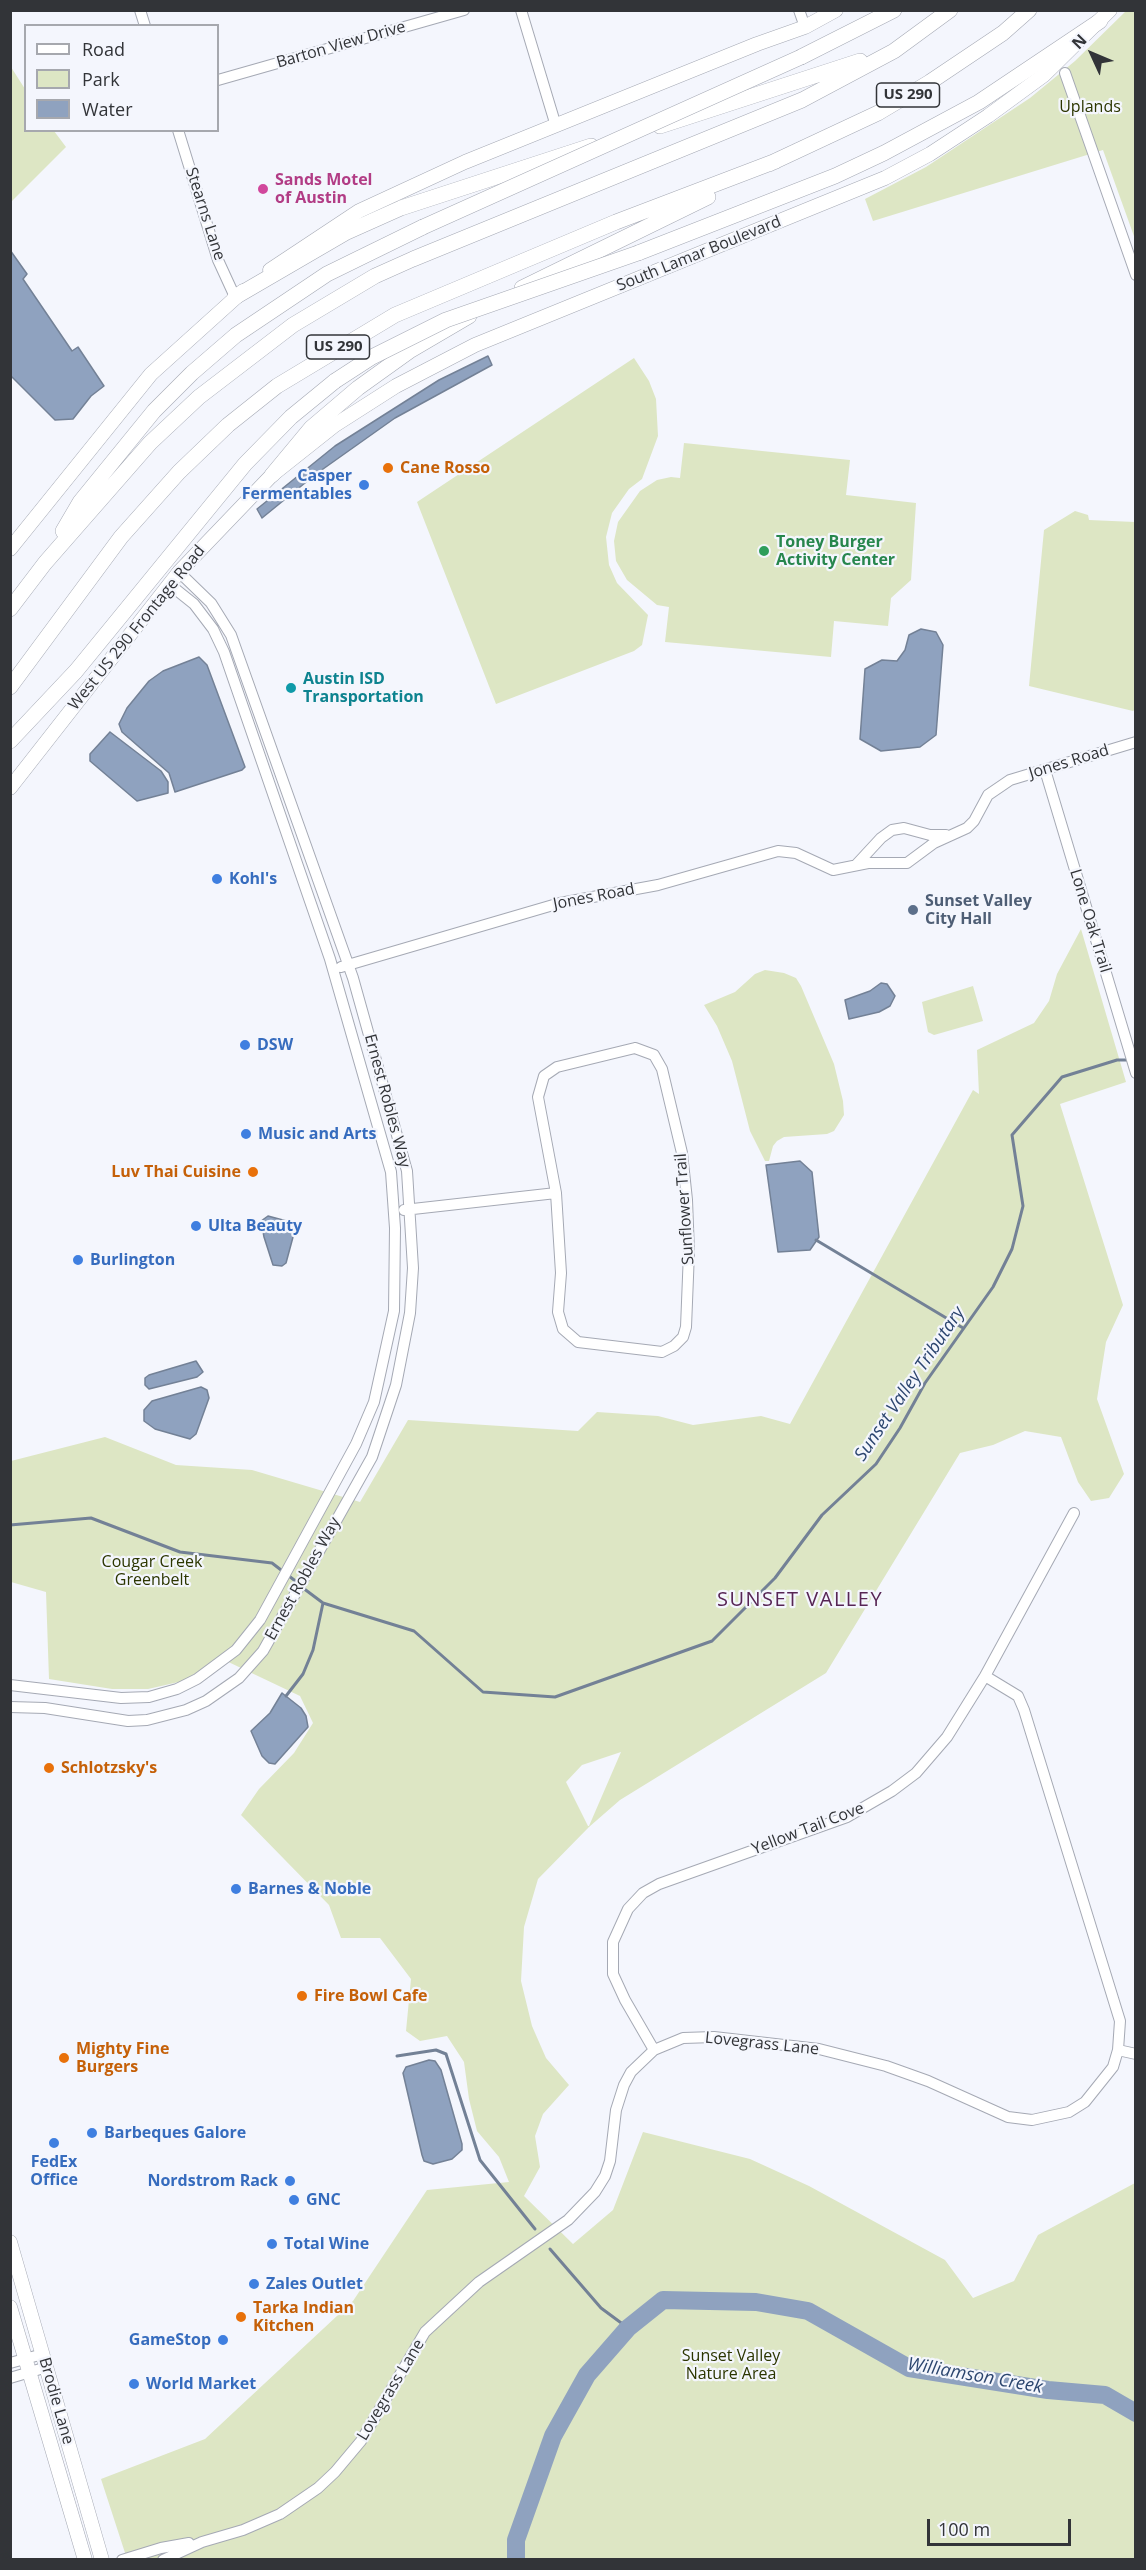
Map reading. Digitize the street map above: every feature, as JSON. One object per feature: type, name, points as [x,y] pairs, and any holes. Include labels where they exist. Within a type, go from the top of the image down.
[{"type":"highway","points":[[45,562],[80,502],[106,467],[154,411],[192,373],[236,335],[278,304],[327,274],[423,227],[801,57],[894,10]]},
{"type":"highway","name":"US 290","points":[[10,609],[45,562],[150,443],[199,397],[268,343],[340,296],[375,276],[432,250],[802,100],[894,51],[950,10]]},
{"type":"highway","name":"US 290","points":[[10,687],[121,537],[179,472],[228,426],[277,386],[362,333],[405,311],[616,222],[776,161],[878,113],[913,93],[1003,33],[1029,10]]},
{"type":"highway","points":[[10,741],[76,671],[245,464],[291,417],[335,381],[380,352],[446,320],[638,253],[835,176],[893,149],[979,102],[1105,16]]},
{"type":"highway","points":[[235,297],[345,233],[401,208],[537,162],[894,51]]},
{"type":"highway","points":[[272,475],[311,428],[358,388],[411,350],[466,317],[776,161]]},
{"type":"main road","points":[[10,549],[151,374],[235,297],[295,251],[358,211],[465,162],[804,27],[836,10]]},
{"type":"main road","name":"South Lamar Boulevard","points":[[272,475],[368,403],[475,345],[837,199],[885,178],[930,154],[1044,75],[1105,16]]},
{"type":"main road","name":"West US 290 Frontage Road","points":[[10,788],[179,572],[272,475]]},
{"type":"main road","name":"Brodie Lane","points":[[10,2242],[102,2559]]},
{"type":"main road","name":"Brodie Lane","points":[[10,2307],[85,2559]]},
{"type":"street","name":"Barton View Drive","points":[[219,80],[464,10]]},
{"type":"street","points":[[521,10],[556,126]]},
{"type":"street","points":[[799,10],[804,27]]},
{"type":"street","points":[[1065,73],[1136,275]]},
{"type":"street","name":"Stearns Lane","points":[[179,132],[218,260],[235,297]]},
{"type":"street","name":"Ernest Robles Way","points":[[10,1707],[45,1708],[128,1721],[147,1720],[186,1710],[224,1690],[253,1663],[294,1596],[372,1457],[396,1385],[412,1299],[407,1171],[347,966],[231,635],[211,603],[179,572]]},
{"type":"street","name":"Ernest Robles Way","points":[[10,1685],[121,1698],[149,1697],[177,1689],[215,1668],[236,1650],[260,1620],[356,1444],[374,1402],[394,1311],[394,1212],[391,1172],[376,1112],[356,1056],[333,970],[213,629],[194,604],[169,584]]},
{"type":"street","name":"Jones Road","points":[[333,970],[560,903],[658,885],[778,851],[796,853],[833,870],[856,865],[907,863],[934,843],[955,834],[974,820],[988,795],[1010,780],[1136,742]]},
{"type":"street","name":"Lone Oak Trail","points":[[1045,770],[1133,1064]]},
{"type":"street","points":[[856,865],[892,830],[904,828],[936,836],[955,834]]},
{"type":"street","points":[[287,835],[301,830]]},
{"type":"street","points":[[316,919],[330,914]]},
{"type":"street","name":"Sunflower Trail","points":[[628,1049],[649,1052],[660,1064],[673,1110],[682,1153],[687,1200],[689,1252],[686,1328],[683,1337],[674,1346],[662,1352],[588,1344],[578,1342],[563,1329],[558,1312],[561,1273],[556,1193],[537,1097],[544,1076],[556,1067],[628,1049]]},
{"type":"street","points":[[394,1212],[556,1193]]},
{"type":"street","name":"Yellow Tail Cove","points":[[654,2050],[613,1974],[612,1959],[617,1929],[634,1901],[659,1884],[847,1817],[892,1791],[934,1754],[985,1676],[1074,1513]]},
{"type":"street","name":"Lovegrass Lane","points":[[163,2559],[202,2542],[243,2530],[280,2514],[318,2488],[361,2441],[426,2332],[479,2282],[551,2233],[581,2209],[605,2176],[614,2143],[616,2110],[624,2085],[631,2072],[654,2050],[683,2038],[714,2037],[819,2049],[886,2066],[928,2081],[1008,2117],[1032,2120],[1069,2112],[1085,2102],[1113,2067],[1119,2050],[1120,2021],[1024,1710],[1018,1696],[985,1676]]},
{"type":"street","points":[[1119,2050],[1136,2054]]},
{"type":"street","points":[[10,2378],[28,2366],[45,2361]]},
{"type":"street","points":[[10,2363],[28,2366]]},
{"type":"street","name":"Lovegrass Lane","points":[[122,2559],[161,2548],[202,2542]]},
{"type":"green space","name":"Uplands","points":[[1126,11],[1135,11],[1135,239],[1103,150],[873,221],[865,199],[926,167],[1030,98],[1075,61]]},
{"type":"green space","points":[[11,67],[24,87],[24,132],[55,132],[66,147],[11,202]]},
{"type":"green space","points":[[634,358],[649,381],[656,399],[658,436],[642,479],[629,489],[612,513],[606,537],[609,565],[617,583],[648,615],[642,645],[634,651],[496,704],[417,502]]},
{"type":"green space","name":"Toney Burger Activity Center","points":[[684,443],[850,460],[846,495],[916,503],[911,580],[891,598],[888,626],[834,621],[831,657],[665,642],[669,607],[657,605],[627,580],[616,561],[614,541],[618,522],[640,491],[657,480],[680,478]]},
{"type":"green space","points":[[1075,511],[1088,515],[1089,520],[1135,522],[1136,709],[1133,711],[1029,686],[1044,530]]},
{"type":"green space","points":[[1081,929],[1126,1082],[1060,1104],[1123,1305],[1106,1342],[1097,1399],[1124,1474],[1109,1498],[1091,1501],[1078,1482],[1061,1437],[1025,1431],[993,1445],[960,1453],[826,1673],[620,1800],[589,1827],[538,1879],[524,1927],[521,1981],[532,2026],[546,2058],[569,2085],[543,2114],[535,2136],[540,2167],[524,2196],[573,2244],[613,2210],[643,2132],[750,2159],[809,2186],[945,2260],[973,2298],[1014,2281],[1038,2235],[1135,2183],[1135,2559],[127,2559],[101,2479],[205,2439],[353,2301],[427,2190],[509,2182],[499,2157],[477,2131],[469,2099],[464,2062],[447,2036],[420,2041],[406,2031],[411,1979],[380,1938],[341,1938],[329,1905],[241,1815],[259,1789],[294,1753],[313,1723],[300,1696],[220,1658],[183,1681],[148,1689],[112,1689],[49,1679],[46,1592],[11,1582],[11,1461],[105,1437],[176,1465],[252,1470],[360,1502],[408,1420],[578,1431],[597,1412],[658,1416],[693,1425],[761,1416],[790,1424],[973,1090],[979,1094],[977,1050],[1034,1023],[1049,1001],[1057,974]],"holes":[[[621,1752],[589,1826],[566,1782],[582,1765]]]},
{"type":"green space","points":[[765,970],[784,973],[796,978],[801,986],[834,1064],[844,1115],[834,1131],[827,1134],[784,1137],[777,1141],[773,1146],[769,1161],[765,1161],[750,1131],[732,1061],[717,1026],[704,1005],[735,992],[755,974]]},
{"type":"green space","points":[[973,986],[983,1021],[934,1035],[928,1032],[922,1002]]},
{"type":"water","points":[[10,250],[27,274],[23,279],[72,351],[78,347],[104,386],[91,396],[73,419],[55,420],[11,376]]},
{"type":"water","points":[[488,356],[492,365],[395,418],[316,474],[262,518],[257,509],[335,446],[439,380]]},
{"type":"water","points":[[921,629],[936,632],[943,645],[936,735],[920,747],[881,751],[860,739],[865,669],[882,660],[897,661],[905,650],[909,635]]},
{"type":"water","points":[[199,657],[207,665],[245,767],[242,770],[175,792],[169,773],[122,732],[119,724],[127,708],[149,681],[163,671]]},
{"type":"water","points":[[110,732],[161,771],[168,782],[168,793],[137,801],[90,761],[90,754]]},
{"type":"water","points":[[881,983],[887,984],[895,996],[890,1006],[879,1012],[849,1019],[845,1000],[870,991]]},
{"type":"water","points":[[800,1161],[812,1172],[819,1237],[810,1250],[778,1252],[766,1165]]},
{"type":"water","points":[[268,1216],[294,1223],[296,1226],[286,1263],[282,1266],[273,1265],[264,1237],[261,1221]]},
{"type":"water","points":[[196,1361],[203,1372],[197,1377],[149,1389],[145,1385],[145,1378],[149,1375]]},
{"type":"water","points":[[201,1387],[207,1390],[209,1398],[196,1434],[190,1439],[155,1429],[144,1421],[144,1410],[152,1401]]},
{"type":"water","points":[[282,1693],[301,1708],[306,1716],[308,1727],[275,1764],[269,1763],[262,1756],[251,1731],[270,1713]]},
{"type":"water","points":[[429,2060],[435,2061],[441,2070],[462,2144],[462,2150],[452,2159],[433,2164],[424,2161],[422,2155],[403,2073],[406,2067]]},
{"type":"waterway","name":"Sunset Valley Tributary","points":[[303,1588],[323,1603],[414,1631],[483,1692],[555,1697],[712,1641],[775,1578],[822,1515],[876,1464],[900,1428],[925,1383],[993,1287],[1012,1249],[1023,1206],[1012,1135],[1062,1077],[1117,1060],[1130,1060]]},
{"type":"waterway","points":[[816,1240],[963,1328]]},
{"type":"waterway","name":"Sunset Valley Tributary","points":[[10,1525],[91,1518],[180,1552],[272,1563],[298,1583]]},
{"type":"waterway","points":[[286,1696],[303,1674],[313,1650],[323,1603]]},
{"type":"waterway","points":[[397,2056],[436,2050],[446,2054],[480,2160],[535,2229]]},
{"type":"waterway","points":[[550,2249],[601,2308],[628,2328]]},
{"type":"waterway","name":"Williamson Creek","points":[[516,2560],[516,2540],[553,2436],[587,2375],[628,2328],[663,2300],[756,2302],[808,2311],[909,2368],[1048,2390],[1105,2395],[1136,2413]]},
{"type":"place","name":"Sands Motel of Austin","points":[[263,189]]},
{"type":"place","name":"Cane Rosso","points":[[388,468]]},
{"type":"place","name":"Casper Fermentables","points":[[364,485]]},
{"type":"place","name":"Toney Burger Activity Center","points":[[764,551]]},
{"type":"place","name":"Austin ISD Transportation","points":[[291,688]]},
{"type":"place","name":"Kohl's","points":[[217,879]]},
{"type":"place","name":"Sunset Valley City Hall","points":[[913,910]]},
{"type":"place","name":"DSW","points":[[245,1045]]},
{"type":"place","name":"Music and Arts","points":[[246,1134]]},
{"type":"place","name":"Luv Thai Cuisine","points":[[253,1172]]},
{"type":"place","name":"Ulta Beauty","points":[[196,1226]]},
{"type":"place","name":"Burlington","points":[[78,1260]]},
{"type":"place","name":"Schlotzsky's","points":[[49,1768]]},
{"type":"place","name":"Barnes & Noble","points":[[236,1889]]},
{"type":"place","name":"Fire Bowl Cafe","points":[[302,1996]]},
{"type":"place","name":"Mighty Fine Burgers","points":[[64,2058]]},
{"type":"place","name":"Barbeques Galore","points":[[92,2133]]},
{"type":"place","name":"FedEx Office","points":[[54,2143]]},
{"type":"place","name":"Nordstrom Rack","points":[[290,2181]]},
{"type":"place","name":"GNC","points":[[294,2200]]},
{"type":"place","name":"Total Wine","points":[[272,2244]]},
{"type":"place","name":"Zales Outlet","points":[[254,2284]]},
{"type":"place","name":"Tarka Indian Kitchen","points":[[241,2317]]},
{"type":"place","name":"GameStop","points":[[223,2340]]},
{"type":"place","name":"World Market","points":[[134,2384]]},
{"type":"district","name":"SUNSET VALLEY","points":[[800,1600]]},
{"type":"park label","name":"Cougar Creek Greenbelt","points":[[152,1571]]},
{"type":"park label","name":"Sunset Valley Nature Area","points":[[731,2365]]}]
